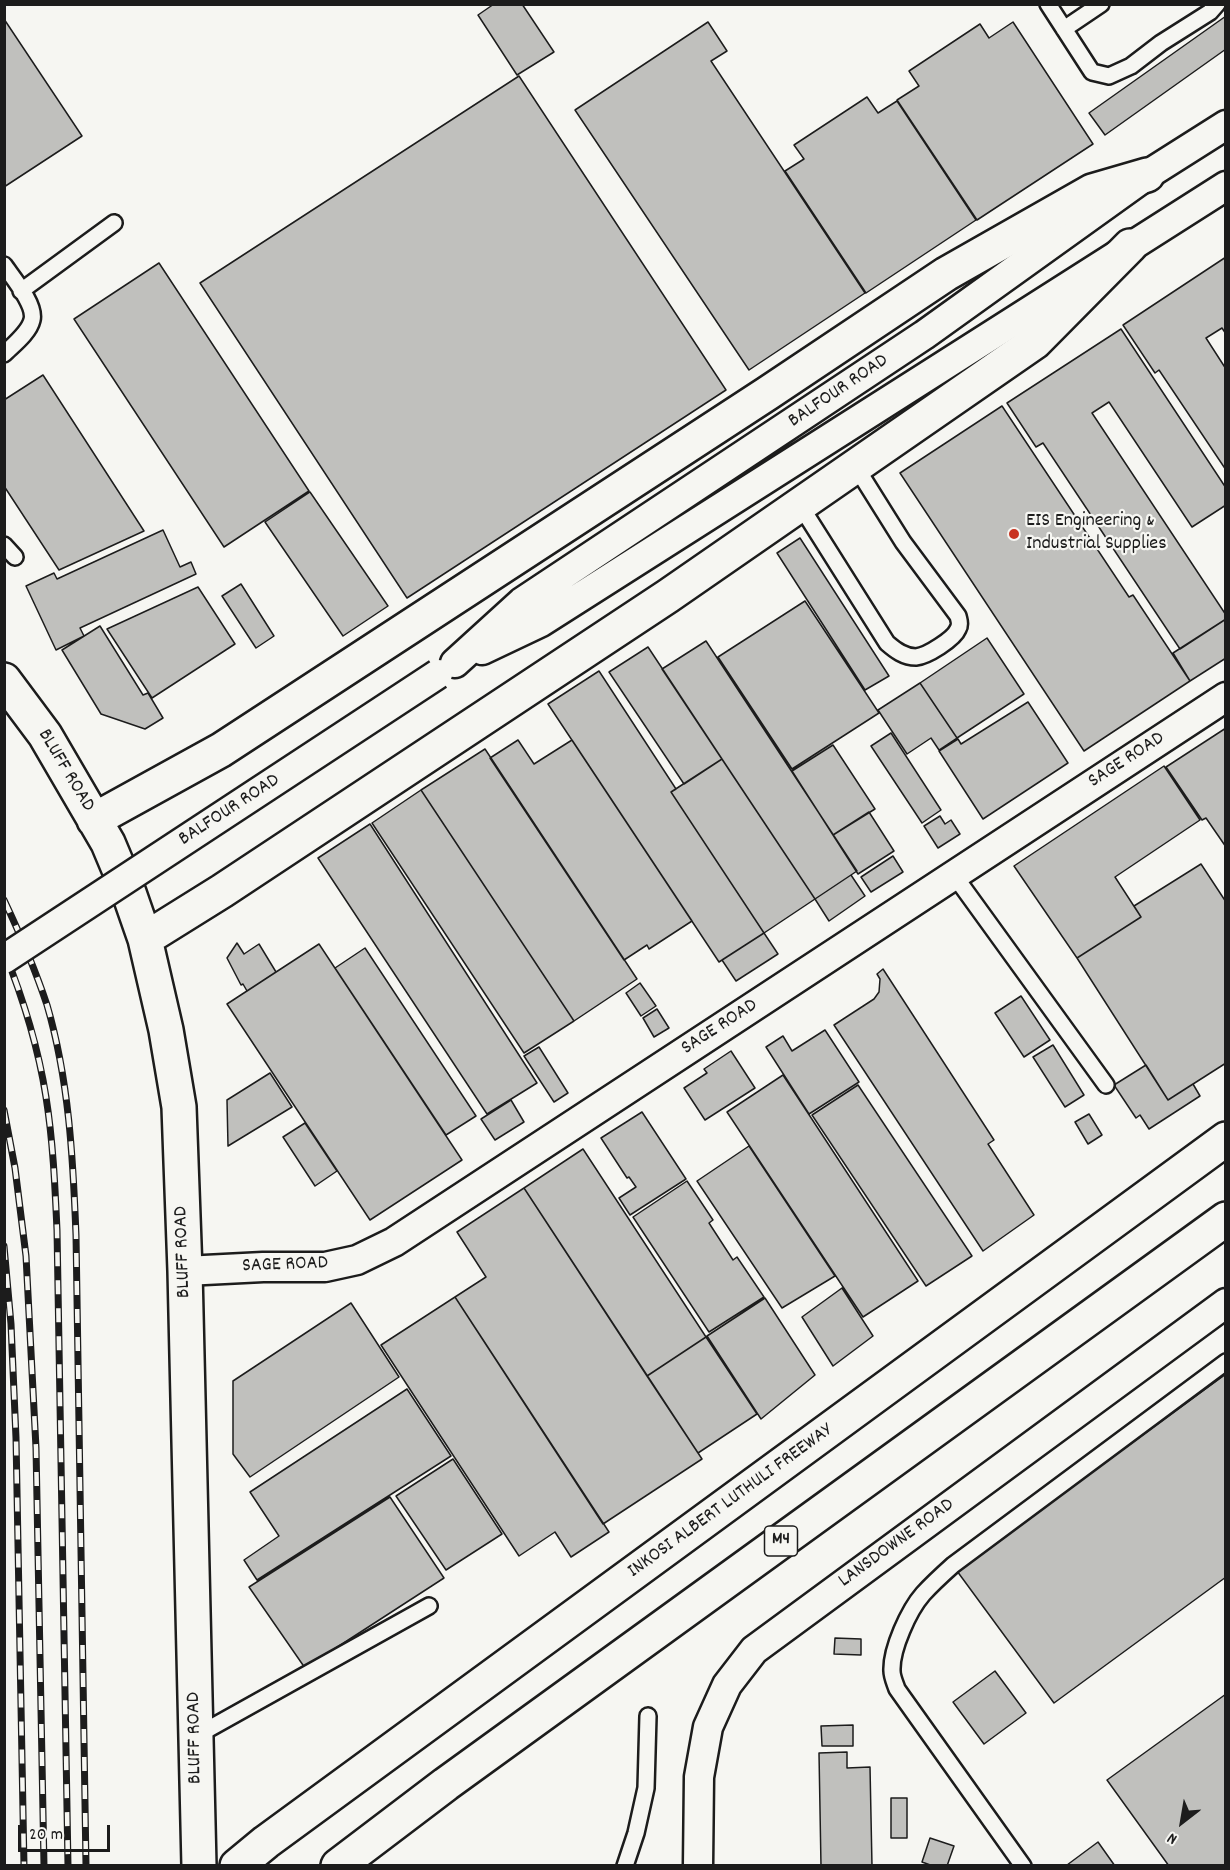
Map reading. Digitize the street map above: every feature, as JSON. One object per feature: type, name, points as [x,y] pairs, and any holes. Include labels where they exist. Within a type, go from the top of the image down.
[{"type":"main road","points":[[94,820],[221,750],[946,274],[1092,190],[1147,175]]},
{"type":"main road","points":[[145,939],[222,891],[668,596],[1035,342],[1130,246]]},
{"type":"main road","name":"BLUFF ROAD","points":[[4,680],[45,735],[108,843],[125,883],[145,939],[166,1030],[179,1107],[185,1270],[198,1866]]},
{"type":"main road","name":"INKOSI ALBERT LUTHULI FREEWAY","points":[[237,1866],[266,1842],[1226,1139]]},
{"type":"main road","name":"M4","points":[[338,1866],[456,1777],[1226,1219]]},
{"type":"street","name":"BALFOUR ROAD","points":[[447,669],[522,602],[924,335],[1147,175],[1226,125]]},
{"type":"street","name":"BALFOUR ROAD","points":[[4,959],[447,669],[541,622],[1226,186]]},
{"type":"street","name":"SAGE ROAD","points":[[185,1270],[325,1267],[357,1260],[394,1242],[1226,697]]},
{"type":"street","name":"LANSDOWNE ROAD","points":[[698,1866],[699,1777],[708,1727],[727,1685],[754,1650],[1226,1302]]},
{"type":"lane","points":[[1048,4],[1092,72],[1109,76],[1131,66],[1161,43],[1210,12],[1217,4]]},
{"type":"lane","points":[[1064,29],[1101,4]]},
{"type":"lane","points":[[21,291],[114,223]]},
{"type":"lane","points":[[4,265],[30,304],[32,320],[25,332],[4,354]]},
{"type":"lane","points":[[800,505],[887,643],[897,652],[914,657],[926,655],[944,643],[957,632],[960,625],[958,616],[903,542],[855,467]]},
{"type":"lane","points":[[4,545],[15,557]]},
{"type":"lane","points":[[954,874],[1106,1085]]},
{"type":"lane","points":[[1023,1866],[897,1689],[892,1672],[893,1656],[900,1637],[922,1595],[953,1565],[1226,1362]]},
{"type":"lane","points":[[196,1736],[429,1605]]},
{"type":"lane","points":[[625,1866],[636,1833],[646,1788],[648,1716]]},
{"type":"building","points":[[494,4],[522,4],[554,52],[517,75],[478,15]]},
{"type":"building","points":[[1226,16],[1226,49],[1105,135],[1089,113]]},
{"type":"building","points":[[4,19],[82,136],[4,187]]},
{"type":"building","points":[[708,22],[727,51],[711,61],[865,293],[749,370],[575,110]]},
{"type":"building","points":[[1013,22],[1093,144],[977,220],[897,100],[919,86],[909,71],[980,24],[989,38]]},
{"type":"building","points":[[519,76],[726,390],[407,598],[200,283]]},
{"type":"building","points":[[867,97],[878,113],[897,101],[976,220],[866,293],[785,171],[804,159],[794,145]]},
{"type":"building","points":[[1226,257],[1226,334],[1222,328],[1206,338],[1226,369],[1226,470],[1159,370],[1155,373],[1123,325]]},
{"type":"building","points":[[159,263],[309,491],[224,547],[74,319]]},
{"type":"building","points":[[1121,329],[1226,488],[1226,505],[1192,527],[1109,402],[1092,413],[1226,615],[1226,619],[1180,649],[1043,443],[1036,447],[1007,403]]},
{"type":"building","points":[[43,375],[144,531],[59,570],[4,486],[4,400]]},
{"type":"building","name":"EIS Engineering & Industrial Supplies","points":[[1002,406],[1129,597],[1133,595],[1190,681],[1084,751],[900,473]]},
{"type":"building","points":[[310,492],[388,606],[343,636],[265,522]]},
{"type":"building","points":[[163,530],[180,567],[191,562],[196,574],[80,628],[84,636],[56,650],[26,586],[54,573],[57,579]]},
{"type":"building","points":[[800,538],[889,676],[865,690],[777,553]]},
{"type":"building","points":[[241,584],[274,636],[256,648],[222,596]]},
{"type":"building","points":[[198,587],[235,644],[152,698],[107,629]]},
{"type":"building","points":[[805,601],[879,713],[792,769],[718,657]]},
{"type":"building","points":[[1226,619],[1226,658],[1190,681],[1173,653]]},
{"type":"building","points":[[100,626],[143,695],[148,693],[163,718],[145,729],[101,714],[62,650]]},
{"type":"building","points":[[987,638],[1024,694],[957,738],[920,683]]},
{"type":"building","points":[[706,641],[857,871],[815,899],[662,669]]},
{"type":"building","points":[[648,647],[722,759],[684,784],[609,672]]},
{"type":"building","points":[[599,671],[676,789],[671,792],[764,933],[719,962],[548,704]]},
{"type":"building","points":[[920,683],[957,738],[939,750],[931,738],[907,754],[878,710]]},
{"type":"building","points":[[1028,702],[1068,763],[983,819],[939,751],[958,739],[961,744]]},
{"type":"building","points":[[1226,728],[1226,847],[1206,818],[1202,820],[1166,767]]},
{"type":"building","points":[[891,733],[941,810],[922,823],[871,746]]},
{"type":"building","points":[[518,740],[534,764],[572,740],[692,921],[649,949],[647,945],[624,960],[490,758]]},
{"type":"building","points":[[833,745],[875,809],[833,835],[792,771]]},
{"type":"building","points":[[485,749],[637,979],[574,1021],[421,790]]},
{"type":"building","points":[[722,759],[815,899],[764,933],[671,792]]},
{"type":"building","points":[[1164,766],[1200,820],[1115,877],[1141,917],[1077,958],[1014,866]]},
{"type":"building","points":[[421,790],[574,1021],[524,1053],[372,823]]},
{"type":"building","points":[[869,812],[894,851],[858,874],[833,835]]},
{"type":"building","points":[[940,816],[945,824],[951,820],[960,834],[938,848],[924,826]]},
{"type":"building","points":[[370,824],[537,1083],[487,1114],[318,858]]},
{"type":"building","points":[[893,856],[903,872],[871,892],[861,877]]},
{"type":"building","points":[[1201,864],[1226,902],[1226,1063],[1168,1100],[1077,958],[1141,917],[1134,906]]},
{"type":"building","points":[[851,875],[865,896],[829,921],[815,899]]},
{"type":"building","points":[[764,933],[778,954],[736,981],[722,960]]},
{"type":"building","points":[[237,943],[244,954],[259,944],[276,972],[247,991],[243,984],[241,985],[227,958]]},
{"type":"building","points":[[319,944],[462,1160],[370,1220],[227,1004]]},
{"type":"building","points":[[365,948],[476,1116],[446,1135],[335,968]]},
{"type":"building","points":[[883,969],[994,1140],[988,1144],[1034,1215],[983,1251],[834,1025],[874,999],[879,992],[880,979],[877,974]]},
{"type":"building","points":[[640,983],[656,1006],[641,1016],[626,993]]},
{"type":"building","points":[[1021,996],[1050,1040],[1024,1057],[995,1013]]},
{"type":"building","points":[[657,1009],[669,1028],[654,1037],[643,1018]]},
{"type":"building","points":[[825,1030],[859,1082],[809,1114],[766,1047],[783,1036],[792,1051]]},
{"type":"building","points":[[1053,1045],[1084,1095],[1065,1107],[1033,1057]]},
{"type":"building","points":[[539,1047],[568,1093],[554,1102],[524,1056]]},
{"type":"building","points":[[731,1051],[755,1088],[705,1120],[684,1088],[707,1073],[704,1069]]},
{"type":"building","points":[[1146,1065],[1168,1100],[1193,1084],[1200,1096],[1149,1129],[1140,1115],[1136,1118],[1114,1085]]},
{"type":"building","points":[[270,1073],[292,1107],[228,1146],[227,1100]]},
{"type":"building","points":[[783,1075],[918,1281],[863,1317],[727,1112]]},
{"type":"building","points":[[858,1085],[972,1256],[926,1286],[812,1115]]},
{"type":"building","points":[[511,1100],[524,1122],[495,1140],[481,1119]]},
{"type":"building","points":[[642,1112],[686,1179],[630,1215],[619,1198],[636,1187],[629,1177],[627,1178],[601,1138]]},
{"type":"building","points":[[1089,1114],[1102,1135],[1088,1144],[1075,1122]]},
{"type":"building","points":[[305,1123],[337,1171],[315,1186],[283,1137]]},
{"type":"building","points":[[749,1146],[835,1276],[782,1308],[697,1181]]},
{"type":"building","points":[[583,1149],[706,1337],[647,1376],[524,1188]]},
{"type":"building","points":[[687,1181],[713,1220],[709,1223],[733,1260],[737,1257],[764,1297],[709,1332],[633,1217]]},
{"type":"building","points":[[524,1188],[702,1459],[603,1524],[455,1297],[486,1277],[457,1232]]},
{"type":"building","points":[[842,1288],[873,1336],[833,1366],[802,1317]]},
{"type":"building","points":[[455,1297],[609,1532],[571,1557],[555,1532],[519,1556],[381,1345]]},
{"type":"building","points":[[765,1298],[815,1375],[761,1419],[707,1336]]},
{"type":"building","points":[[351,1303],[399,1377],[250,1477],[233,1454],[233,1381]]},
{"type":"building","points":[[706,1337],[757,1414],[698,1453],[647,1376]]},
{"type":"building","points":[[1226,1374],[1226,1577],[1054,1703],[957,1571]]},
{"type":"building","points":[[407,1389],[451,1456],[257,1580],[244,1560],[279,1536],[250,1492]]},
{"type":"building","points":[[453,1459],[502,1534],[446,1570],[396,1496]]},
{"type":"building","points":[[390,1497],[444,1578],[305,1668],[249,1587]]},
{"type":"building","points":[[835,1638],[861,1639],[861,1655],[834,1654]]},
{"type":"building","points":[[995,1671],[1026,1713],[984,1744],[953,1702]]},
{"type":"building","points":[[1226,1694],[1226,1866],[1169,1866],[1107,1780]]},
{"type":"building","points":[[853,1725],[853,1746],[822,1746],[821,1726]]},
{"type":"building","points":[[847,1752],[847,1768],[870,1767],[872,1866],[821,1866],[819,1753]]},
{"type":"building","points":[[891,1798],[907,1798],[907,1838],[891,1838]]},
{"type":"building","points":[[930,1838],[954,1846],[947,1866],[933,1866],[922,1862]]},
{"type":"building","points":[[1098,1842],[1115,1866],[1067,1865]]},
{"type":"railway","points":[[4,900],[47,1005],[65,1090],[71,1148],[76,1235],[86,1866]]},
{"type":"railway","points":[[4,951],[24,1004],[39,1059],[53,1164],[57,1230],[68,1866]]},
{"type":"railway","points":[[4,1110],[15,1168],[26,1256],[36,1448],[44,1866]]},
{"type":"railway","points":[[4,1246],[11,1324],[16,1438],[24,1866]]},
{"type":"place","name":"EIS Engineering & Industrial Supplies","points":[[1014,534]]}]
